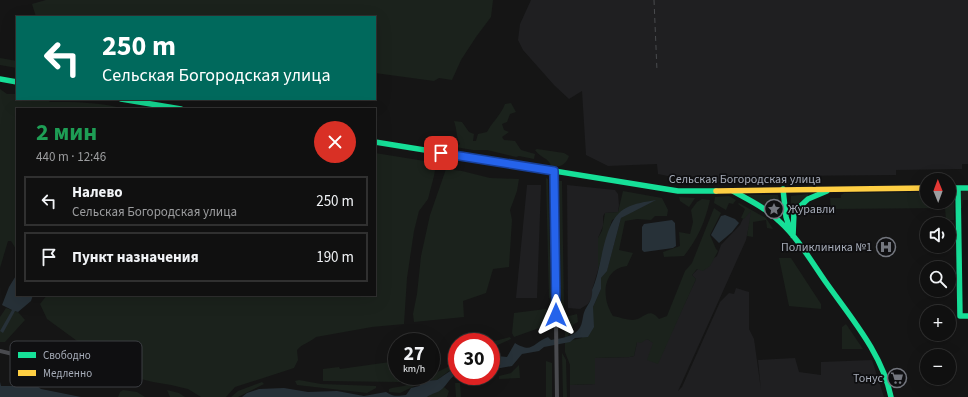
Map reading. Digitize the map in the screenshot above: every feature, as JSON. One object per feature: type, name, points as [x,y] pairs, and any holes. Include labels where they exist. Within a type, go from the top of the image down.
[{"type":"main road","points":[[0,79],[16,82]]},
{"type":"main road","points":[[127,100],[174,108]]},
{"type":"main road","name":"Сельская Богородская улица","points":[[376,142],[678,191],[920,188]]},
{"type":"main road","points":[[968,188],[958,188],[960,316],[968,316]]},
{"type":"main road","points":[[783,189],[786,217],[793,236]]},
{"type":"main road","points":[[793,236],[794,212],[808,199],[832,190]]},
{"type":"main road","points":[[733,191],[770,213],[793,236],[850,316],[878,359],[890,388],[891,397]]},
{"type":"street","points":[[554,171],[557,397]]},
{"type":"street","points":[[0,351],[10,353]]},
{"type":"shaded area","points":[[46,0],[493,0],[491,17],[461,60],[452,80],[439,78],[434,81],[376,73],[376,16],[36,16],[32,4]]},
{"type":"shaded area","points":[[531,0],[968,0],[968,164],[962,164],[962,169],[896,170],[896,175],[777,176],[760,178],[760,180],[710,182],[710,176],[673,177],[658,174],[657,164],[608,166],[586,155],[582,91],[569,99],[554,85],[523,50],[518,40],[520,24]]},
{"type":"shaded area","points":[[0,58],[16,61],[16,68],[0,65]]},
{"type":"shaded area","points":[[0,89],[7,94],[16,94],[16,100],[78,102],[120,108],[16,108],[16,249],[11,241],[8,241],[0,268]]},
{"type":"shaded area","points":[[511,103],[516,112],[510,114],[507,122],[502,124],[504,130],[509,132],[502,137],[504,140],[515,141],[521,150],[535,154],[534,159],[519,156],[516,157],[487,150],[473,150],[455,147],[460,144],[454,121],[462,122],[469,132],[474,134],[473,141],[476,141],[478,134],[487,132],[505,104]]},
{"type":"shaded area","points":[[537,149],[564,153],[569,156],[566,162],[562,165],[557,167],[551,166],[548,161],[537,153],[535,150]]},
{"type":"shaded area","points":[[376,153],[431,162],[435,170],[428,199],[419,211],[414,231],[407,278],[404,324],[372,327],[316,337],[297,350],[298,360],[294,368],[235,387],[226,397],[201,397],[188,389],[142,379],[142,341],[77,341],[47,319],[40,304],[46,296],[376,296]]},
{"type":"shaded area","points":[[446,169],[462,171],[490,178],[519,179],[517,191],[510,210],[512,220],[509,267],[493,269],[486,293],[463,301],[464,317],[414,322],[413,314],[417,294],[421,256],[430,215]]},
{"type":"shaded area","points":[[546,178],[548,179],[551,296],[549,299]]},
{"type":"shaded area","points":[[559,181],[562,181],[564,310],[561,311]]},
{"type":"shaded area","points":[[527,185],[541,185],[537,298],[516,298]]},
{"type":"shaded area","points":[[567,185],[615,190],[618,194],[618,212],[605,213],[603,216],[603,226],[598,238],[598,270],[592,290],[593,296],[588,304],[580,309],[568,308]]},
{"type":"shaded area","points":[[623,191],[662,198],[668,210],[667,216],[655,216],[651,220],[637,219],[625,221],[619,250],[633,253],[627,266],[619,268],[608,278],[606,285],[607,301],[613,316],[633,320],[649,313],[655,315],[659,319],[667,316],[685,271],[692,263],[714,208],[721,213],[710,235],[718,251],[710,266],[703,271],[697,269],[692,275],[696,279],[658,364],[647,360],[653,343],[647,339],[641,343],[637,342],[634,356],[595,358],[595,384],[570,385],[570,365],[565,352],[565,317],[577,314],[578,322],[574,324],[568,336],[572,340],[582,338],[592,318],[593,307],[601,289],[601,278],[607,270],[621,218],[629,212],[612,220],[598,270],[598,238],[602,231],[605,213],[618,212]]},
{"type":"shaded area","points":[[962,191],[968,191],[968,200],[963,200],[962,208],[959,208],[960,194]]},
{"type":"shaded area","points":[[920,192],[920,208],[831,209],[830,198],[841,198],[841,195],[844,193]]},
{"type":"shaded area","points":[[808,194],[808,197],[791,209],[791,196]]},
{"type":"shaded area","points":[[748,195],[778,195],[780,212],[776,213]]},
{"type":"shaded area","points":[[729,196],[736,200],[733,204],[729,203],[726,210],[714,203],[715,197]]},
{"type":"shaded area","points":[[679,197],[695,198],[689,207],[680,201]]},
{"type":"shaded area","points":[[702,199],[710,200],[706,216],[693,243],[684,256],[664,257],[663,252],[680,246],[679,232],[690,234],[693,222],[691,210],[697,202]]},
{"type":"shaded area","points":[[656,200],[621,218],[607,271],[601,278],[601,289],[593,307],[594,327],[588,337],[575,338],[570,342],[544,347],[539,351],[522,354],[512,366],[500,368],[500,356],[507,357],[515,343],[529,348],[548,337],[551,340],[570,336],[578,330],[582,322],[584,312],[591,298],[604,245],[612,223],[618,214],[629,206]]},
{"type":"shaded area","points":[[739,203],[766,218],[773,229],[767,228],[766,220],[753,222],[753,237],[747,236],[751,211],[744,219],[741,218],[745,209],[738,204]]},
{"type":"shaded area","points":[[945,209],[954,209],[954,217],[946,217]]},
{"type":"shaded area","points":[[747,210],[752,212],[746,240],[678,391],[682,387],[720,302],[729,293],[734,294],[736,288],[749,292],[749,329],[754,339],[761,390],[758,360],[795,358],[799,372],[821,375],[821,362],[872,360],[884,397],[570,397],[570,385],[595,384],[595,358],[634,356],[637,342],[647,339],[664,348],[696,279],[692,275],[717,256],[721,245],[740,225]]},
{"type":"shaded area","points":[[725,215],[735,219],[739,223],[732,232],[719,243],[711,235],[721,216]]},
{"type":"shaded area","points":[[672,220],[675,223],[676,246],[673,248],[644,252],[642,250],[642,227],[644,224]]},
{"type":"shaded area","points":[[779,258],[791,258],[821,304],[821,309],[789,306]]},
{"type":"shaded area","points":[[16,276],[16,296],[33,296],[31,301],[18,312],[15,311],[3,333],[0,331],[12,310],[2,305],[9,287]]},
{"type":"shaded area","points":[[6,308],[18,312],[25,320],[5,342],[0,342],[0,317]]},
{"type":"shaded area","points":[[546,309],[549,314],[549,326],[514,337],[512,333],[514,313]]},
{"type":"shaded area","points":[[846,324],[863,349],[842,349],[842,327]]},
{"type":"shaded area","points":[[510,337],[511,339],[500,344],[500,340]]},
{"type":"shaded area","points":[[562,353],[566,360],[567,397],[563,397]]},
{"type":"shaded area","points":[[546,361],[552,363],[552,397],[546,397]]},
{"type":"shaded area","points":[[388,362],[388,382],[323,381],[323,369],[339,367],[340,369]]},
{"type":"shaded area","points":[[519,365],[520,378],[500,379],[500,376],[511,373]]},
{"type":"shaded area","points":[[448,366],[448,372],[440,378],[441,370]]},
{"type":"shaded area","points":[[448,372],[448,383],[439,391],[427,397],[242,397],[247,393],[259,389],[284,388],[308,392],[337,391],[364,396],[386,392],[398,396],[406,395],[411,388],[420,385],[440,385],[440,378]]},
{"type":"shaded area","points":[[299,380],[321,384],[376,386],[376,388],[367,393],[297,385],[295,381]]},
{"type":"shaded area","points":[[0,382],[1,386],[38,387],[41,389],[81,397],[0,397]]},
{"type":"shaded area","points":[[262,382],[264,384],[238,397],[231,397],[238,391]]},
{"type":"shaded area","points":[[417,385],[400,393],[389,392],[389,389]]},
{"type":"shaded area","points":[[455,385],[460,385],[461,397],[456,397]]},
{"type":"shaded area","points":[[444,387],[449,391],[447,397],[427,397],[432,393]]},
{"type":"shaded area","points":[[123,390],[137,392],[145,397],[118,397],[120,392]]},
{"type":"shaded area","points":[[167,390],[179,393],[185,397],[170,397]]},
{"type":"railway","points":[[654,0],[657,71]]},
{"type":"traffic: fast","points":[[0,79],[16,82]]},
{"type":"traffic: fast","points":[[127,100],[175,108]]},
{"type":"traffic: fast","points":[[376,142],[678,191],[716,191]]},
{"type":"traffic: fast","points":[[956,188],[968,188]]},
{"type":"traffic: fast","points":[[958,188],[960,316],[968,316]]},
{"type":"traffic: fast","points":[[783,189],[786,217],[791,232]]},
{"type":"traffic: fast","points":[[733,191],[769,212],[798,242],[864,336],[881,366],[891,397]]},
{"type":"traffic: fast","points":[[793,236],[794,212],[808,199],[827,191]]},
{"type":"traffic: slow","points":[[716,191],[920,188]]},
{"type":"place","name":"Журавли","points":[[774,209]]},
{"type":"place","name":"Поликлиника №1","points":[[886,247]]},
{"type":"place","name":"Тонус","points":[[897,378]]},
{"type":"route","points":[[441,153],[554,171],[556,315]]}]
